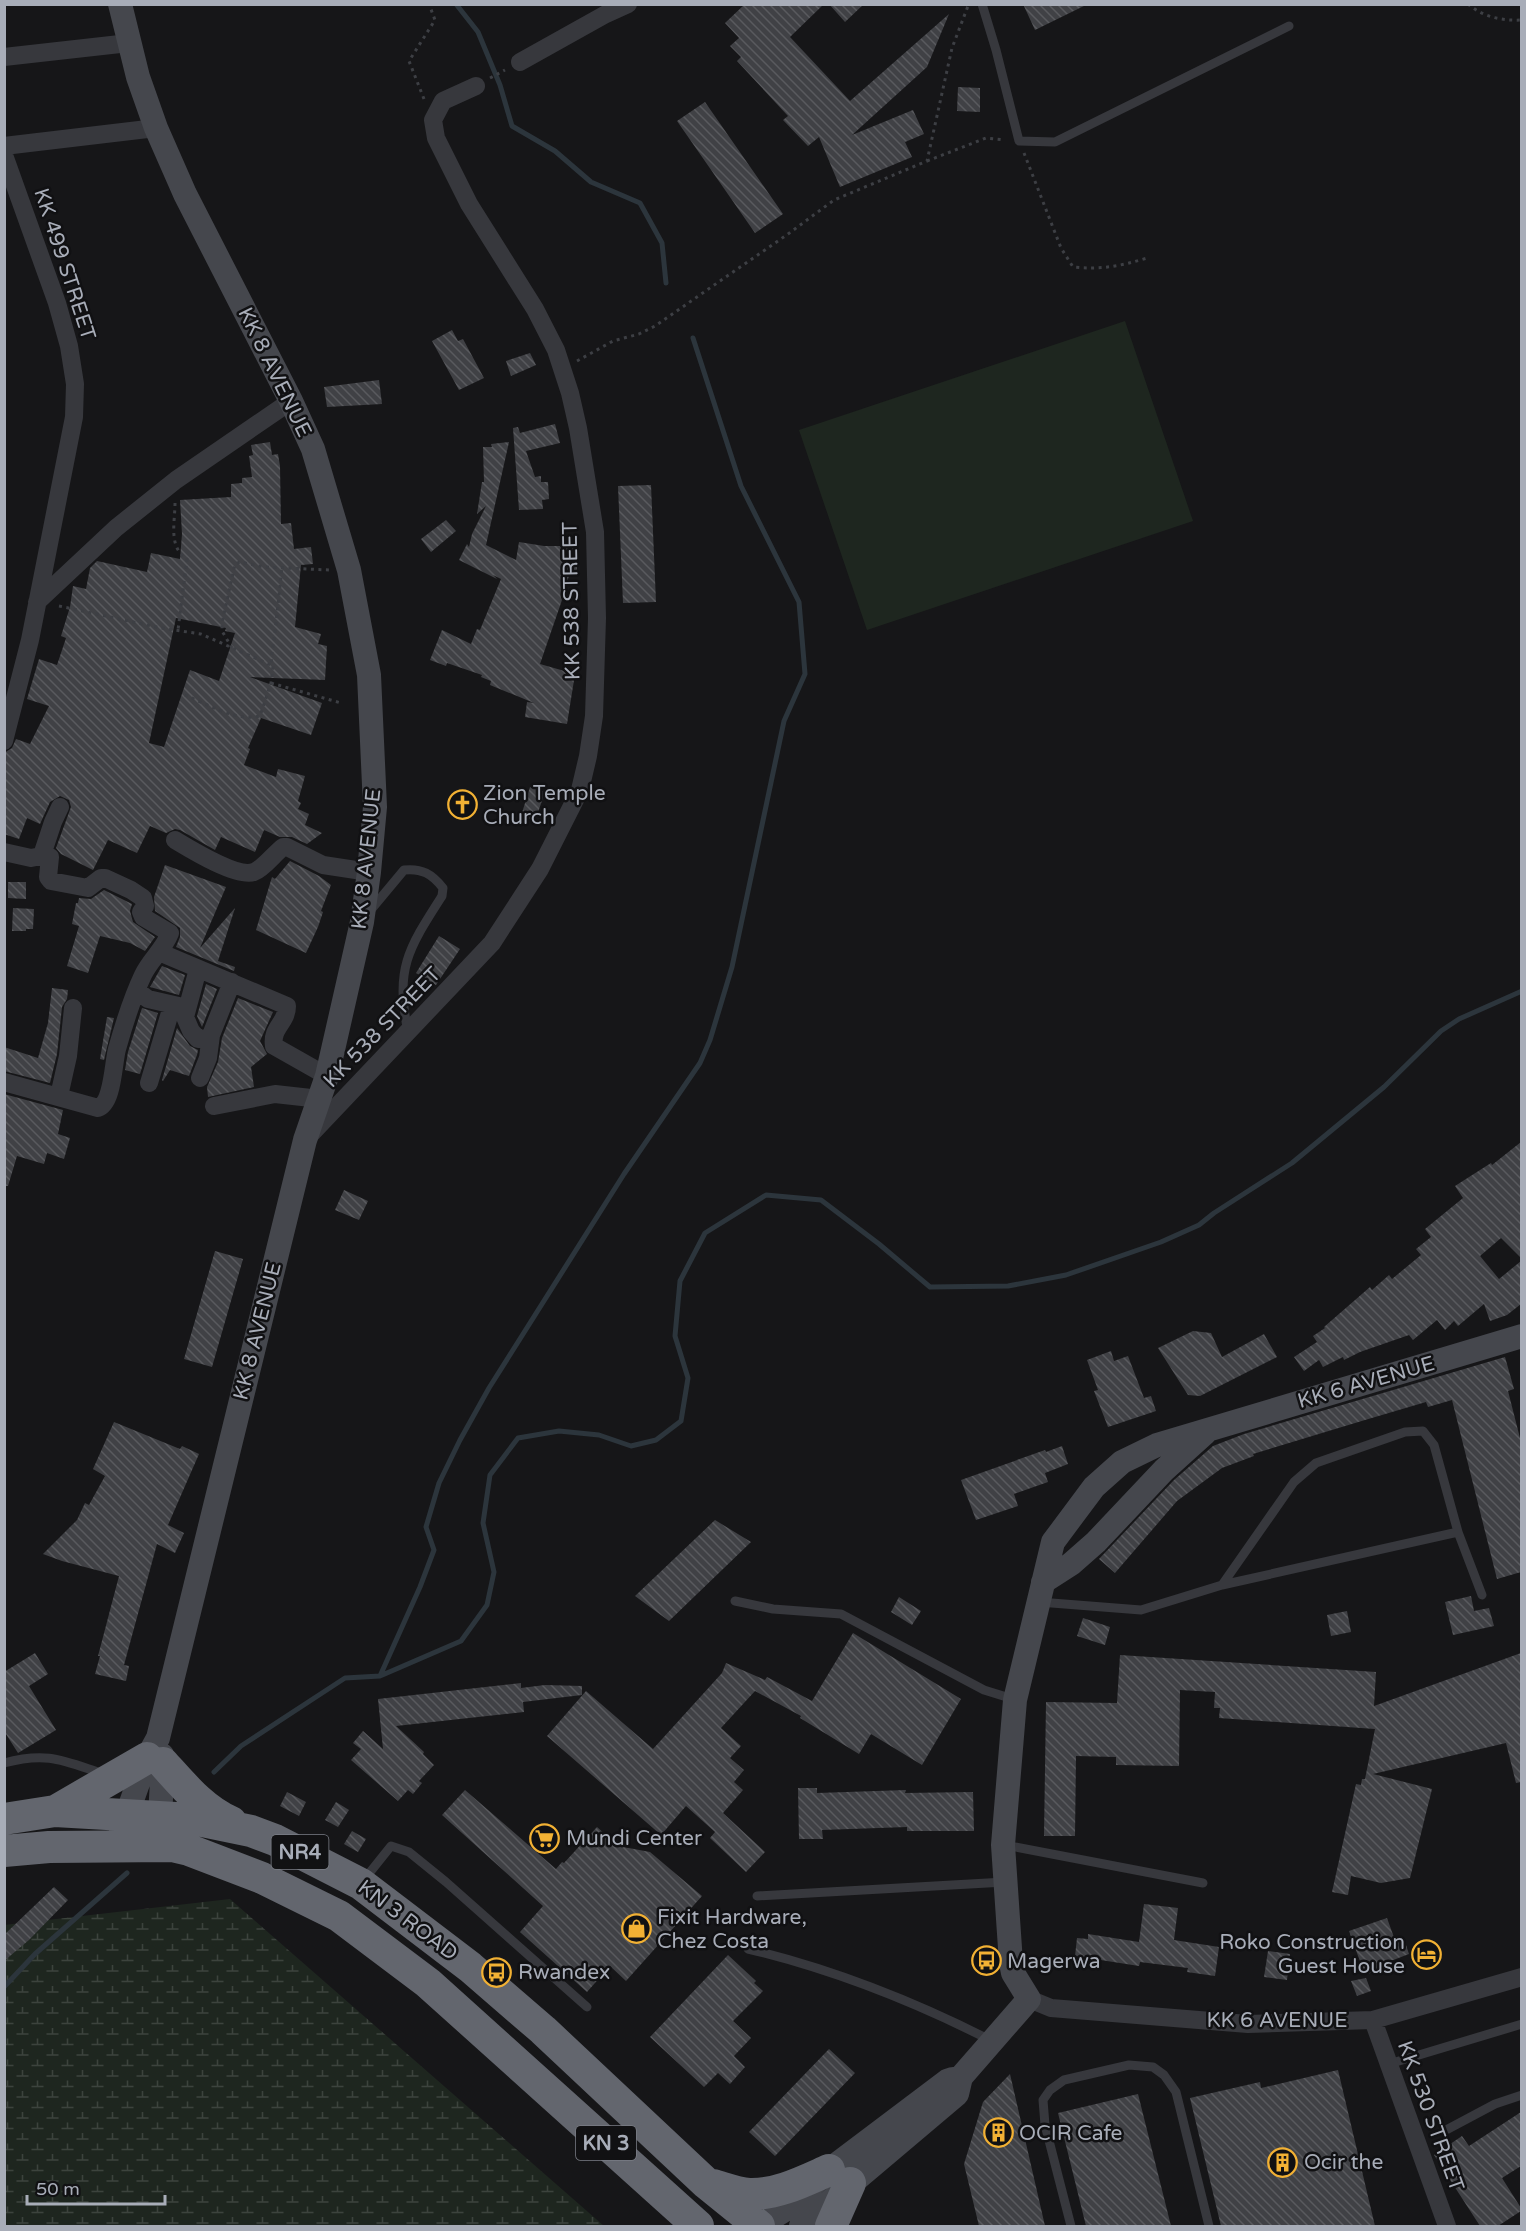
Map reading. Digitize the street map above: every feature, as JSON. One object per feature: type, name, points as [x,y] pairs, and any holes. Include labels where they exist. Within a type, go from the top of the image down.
[{"type":"highway","points":[[55,1811],[156,1753],[182,1784],[215,1815],[251,1831]]},
{"type":"highway","name":"KN 3 ROAD","points":[[4,1819],[55,1811],[194,1819],[251,1831],[275,1840],[361,1884],[479,1975],[543,2030],[706,2183],[759,2226]]},
{"type":"highway","name":"KN 3 ROAD","points":[[4,1851],[49,1847],[172,1846],[189,1850],[262,1878],[339,1916],[428,1983],[514,2060]]},
{"type":"highway","name":"KN 3","points":[[514,2060],[698,2226]]},
{"type":"highway","points":[[706,2183],[748,2194],[785,2189],[840,2177],[831,2226]]},
{"type":"main road","name":"KK 8 AVENUE","points":[[115,1846],[156,1753],[305,1140],[327,1076],[362,922],[375,807],[369,675],[349,570],[313,449],[291,401],[185,194],[156,128],[129,43],[120,4]]},
{"type":"main road","name":"KK 6 AVENUE","points":[[1029,1999],[1013,1973],[1002,1845],[1015,1700],[1053,1542],[1094,1486],[1122,1462],[1157,1445],[1521,1336]]},
{"type":"main road","name":"KK 6 AVENUE","points":[[1040,1592],[1104,1534],[1164,1470],[1211,1428]]},
{"type":"main road","name":"KK 8 AVENUE","points":[[156,1753],[160,1816],[172,1846]]},
{"type":"main road","points":[[759,2226],[840,2177],[957,2094],[961,2078],[1029,1999]]},
{"type":"main road","points":[[801,2226],[840,2177]]},
{"type":"street","points":[[520,62],[628,4]]},
{"type":"street","points":[[4,57],[129,43]]},
{"type":"street","points":[[433,120],[443,101],[476,86]]},
{"type":"street","name":"KK 538 STREET","points":[[305,1140],[492,943],[540,868],[580,790],[594,717],[597,618],[595,532],[578,428],[555,350],[535,309],[468,204],[436,138],[433,120]]},
{"type":"street","points":[[4,146],[156,128]]},
{"type":"street","name":"KK 499 STREET","points":[[4,155],[57,303],[69,346],[75,384],[75,417],[30,640],[4,741]]},
{"type":"street","points":[[37,602],[116,528],[176,480],[291,401]]},
{"type":"street","points":[[42,855],[52,822],[60,807]]},
{"type":"street","points":[[175,840],[223,866],[249,873],[257,871],[283,847],[323,865],[369,872]]},
{"type":"street","points":[[4,852],[31,858],[42,855],[50,857],[48,877],[51,881],[88,888],[105,878],[131,890],[143,898],[145,906],[141,912],[143,917],[170,933],[143,974],[116,1051],[108,1098],[102,1107],[98,1108],[4,1082]]},
{"type":"street","points":[[159,952],[287,1006],[285,1018],[273,1037],[274,1046],[327,1076]]},
{"type":"street","points":[[149,1083],[165,1029],[180,1007],[198,969]]},
{"type":"street","points":[[200,1078],[208,1058],[204,1039],[232,982]]},
{"type":"street","points":[[137,991],[148,999],[180,1007],[191,1031],[204,1039]]},
{"type":"street","points":[[59,1096],[68,1056],[73,1008]]},
{"type":"street","points":[[165,1029],[204,1039]]},
{"type":"street","points":[[214,1106],[275,1094],[320,1100]]},
{"type":"street","name":"KK 6 AVENUE","points":[[1029,1999],[1051,2008],[1248,2024],[1373,2020],[1521,1977]]},
{"type":"street","name":"KK 530 STREET","points":[[1373,2020],[1447,2226]]},
{"type":"lane","points":[[982,4],[1019,141],[1054,142],[1289,26]]},
{"type":"lane","points":[[362,922],[404,870],[415,869],[428,873],[443,888],[442,896],[410,948],[403,974],[403,1009],[408,1032]]},
{"type":"lane","points":[[1222,1585],[1294,1482],[1316,1463],[1405,1432],[1423,1431],[1434,1445],[1458,1532],[1482,1595]]},
{"type":"lane","points":[[1040,1592],[1141,1610],[1222,1585],[1458,1532]]},
{"type":"lane","points":[[735,1601],[773,1609],[841,1614],[984,1690],[1015,1700]]},
{"type":"lane","points":[[4,1763],[27,1757],[57,1758],[115,1778]]},
{"type":"lane","points":[[1002,1845],[1203,1883]]},
{"type":"lane","points":[[361,1884],[391,1846],[409,1852],[587,2007]]},
{"type":"lane","points":[[757,1896],[1005,1882]]},
{"type":"lane","points":[[748,1949],[786,1958],[867,1985],[942,2016],[992,2041]]},
{"type":"lane","points":[[1389,2064],[1521,2024]]},
{"type":"lane","points":[[1071,2226],[1045,2125],[1043,2100],[1050,2090],[1064,2080],[1129,2065],[1153,2067],[1164,2075],[1176,2092],[1209,2226]]},
{"type":"lane","points":[[1448,2129],[1495,2104],[1521,2095]]},
{"type":"path","points":[[429,4],[435,20],[409,61],[433,120]]},
{"type":"path","points":[[927,161],[952,48],[969,4]]},
{"type":"path","points":[[1468,4],[1479,13],[1509,20],[1521,20]]},
{"type":"path","points":[[476,86],[520,62]]},
{"type":"path","points":[[562,369],[613,341],[639,334],[655,326],[789,234],[834,200],[986,138],[1019,141],[1061,249],[1073,267],[1093,270],[1119,267],[1147,258]]},
{"type":"path","points":[[176,480],[174,543],[177,551],[187,560],[178,630]]},
{"type":"path","points":[[233,649],[222,631],[222,623],[235,564],[240,562],[264,567],[349,570]]},
{"type":"path","points":[[185,695],[231,713],[252,718],[260,716],[271,683],[273,666],[270,659],[282,567]]},
{"type":"path","points":[[37,602],[201,634],[273,666]]},
{"type":"path","points":[[271,683],[341,703]]},
{"type":"green space","points":[[1125,321],[1193,521],[867,630],[799,430]]},
{"type":"green space","points":[[230,1899],[604,2226],[5,2226],[4,1925]]},
{"type":"building","points":[[745,4],[824,4],[790,37],[850,101],[949,14],[927,67],[852,135],[913,110],[924,134],[905,142],[912,157],[840,187],[819,137],[808,146],[783,120],[788,116],[737,61],[741,57],[730,46],[739,38],[725,23]]},
{"type":"building","points":[[829,4],[864,4],[845,22]]},
{"type":"building","points":[[1023,4],[1088,4],[1035,30]]},
{"type":"building","points":[[958,87],[980,88],[980,112],[957,111]]},
{"type":"building","points":[[705,102],[783,214],[755,233],[677,121]]},
{"type":"building","points":[[452,330],[458,341],[463,339],[484,378],[459,390],[432,341]]},
{"type":"building","points":[[530,353],[536,365],[511,376],[506,361]]},
{"type":"building","points":[[379,380],[382,404],[327,407],[324,387]]},
{"type":"building","points":[[555,424],[560,443],[526,451],[535,477],[541,476],[541,482],[548,482],[549,499],[542,500],[543,509],[519,510],[513,428],[518,427],[520,433]]},
{"type":"building","points":[[270,442],[272,455],[278,454],[281,524],[291,523],[294,549],[311,547],[313,564],[301,565],[295,627],[321,634],[318,644],[327,646],[325,680],[250,677],[322,703],[311,735],[261,718],[248,748],[250,749],[244,765],[276,777],[278,769],[305,776],[298,809],[309,814],[305,825],[322,833],[307,844],[292,837],[280,837],[264,830],[255,852],[221,837],[215,850],[180,830],[175,829],[166,833],[150,826],[137,853],[108,840],[93,870],[61,854],[56,848],[71,807],[69,800],[60,796],[50,802],[40,824],[27,818],[19,839],[4,834],[4,753],[12,748],[16,739],[30,744],[49,706],[27,699],[39,659],[57,665],[66,638],[61,636],[70,607],[73,586],[86,589],[90,568],[97,561],[147,572],[151,553],[180,559],[182,534],[180,500],[231,497],[231,484],[242,483],[242,478],[252,477],[249,456],[253,455],[251,445]],"holes":[[[176,618],[226,628],[225,631],[235,633],[219,681],[190,670],[164,747],[149,743]]]},
{"type":"building","points":[[509,442],[486,545],[516,560],[519,542],[544,546],[577,546],[577,572],[570,572],[540,664],[575,674],[567,724],[525,717],[527,702],[534,703],[490,685],[491,681],[481,677],[482,675],[447,663],[446,666],[430,660],[442,630],[471,644],[477,629],[480,630],[501,579],[459,560],[467,544],[469,547],[472,534],[486,506],[477,514],[482,482],[484,482],[483,447]]},
{"type":"building","points":[[651,485],[656,602],[623,603],[618,486]]},
{"type":"building","points":[[446,520],[456,531],[431,552],[421,539]]},
{"type":"building","points":[[530,787],[545,792],[535,821],[521,816]]},
{"type":"building","points":[[290,861],[331,885],[321,911],[323,912],[318,927],[306,953],[256,930],[272,877],[275,879]]},
{"type":"building","points":[[165,865],[226,887],[200,948],[235,908],[218,961],[235,967],[234,971],[176,947],[180,937],[180,928],[155,911],[154,897]]},
{"type":"building","points":[[8,882],[26,882],[26,899],[8,898]]},
{"type":"building","points":[[104,890],[132,904],[130,911],[133,922],[155,937],[145,951],[130,943],[100,936],[88,973],[67,966],[79,926],[72,924],[76,903],[79,898],[91,899]]},
{"type":"building","points":[[13,908],[34,909],[33,929],[12,931]]},
{"type":"building","points":[[439,936],[460,949],[436,985],[416,973]]},
{"type":"building","points":[[162,966],[185,975],[179,995],[150,987]]},
{"type":"building","points":[[206,984],[217,989],[202,1027],[197,1016]]},
{"type":"building","points":[[52,988],[68,990],[67,999],[62,1007],[57,1054],[50,1083],[4,1071],[4,1047],[38,1058],[48,1023]]},
{"type":"building","points":[[238,998],[273,1012],[260,1041],[267,1054],[251,1067],[254,1087],[208,1097],[207,1087],[218,1062],[222,1038]]},
{"type":"building","points":[[142,1008],[158,1013],[140,1074],[125,1070],[128,1052]]},
{"type":"building","points":[[107,1017],[114,1018],[104,1060],[100,1059]]},
{"type":"building","points":[[177,1028],[190,1046],[198,1050],[197,1055],[189,1076],[170,1070],[163,1081],[162,1080]]},
{"type":"building","points":[[4,1094],[63,1110],[58,1134],[70,1138],[64,1159],[47,1153],[44,1164],[17,1156],[8,1186],[4,1186]]},
{"type":"building","points":[[1521,1142],[1521,1258],[1501,1238],[1480,1256],[1499,1279],[1521,1261],[1521,1304],[1507,1315],[1490,1321],[1484,1304],[1458,1326],[1454,1321],[1445,1330],[1437,1320],[1413,1340],[1409,1335],[1344,1360],[1343,1357],[1323,1367],[1319,1360],[1304,1371],[1294,1357],[1317,1342],[1313,1336],[1370,1287],[1372,1290],[1389,1275],[1392,1279],[1421,1255],[1416,1249],[1431,1237],[1425,1229],[1463,1198],[1455,1186],[1491,1163],[1492,1165]]},
{"type":"building","points":[[344,1190],[368,1201],[359,1220],[335,1210]]},
{"type":"building","points":[[215,1251],[243,1259],[212,1367],[184,1359]]},
{"type":"building","points":[[1193,1331],[1211,1333],[1222,1357],[1264,1334],[1277,1357],[1200,1396],[1188,1395],[1158,1348]]},
{"type":"building","points":[[1111,1351],[1114,1361],[1128,1356],[1144,1398],[1151,1396],[1156,1411],[1108,1427],[1094,1391],[1098,1390],[1087,1360]]},
{"type":"building","points":[[1505,1357],[1514,1389],[1508,1391],[1521,1442],[1521,1572],[1497,1579],[1452,1400],[1428,1407],[1426,1402],[1253,1454],[1254,1456],[1222,1468],[1177,1501],[1115,1573],[1099,1559],[1174,1480],[1213,1446],[1244,1434]]},
{"type":"building","points":[[114,1422],[180,1449],[182,1446],[199,1454],[168,1525],[184,1533],[175,1553],[157,1544],[124,1665],[129,1666],[126,1681],[95,1674],[119,1576],[43,1554],[77,1520],[85,1503],[89,1505],[105,1476],[93,1469]]},
{"type":"building","points":[[1062,1446],[1068,1464],[1045,1473],[1048,1482],[1014,1494],[1018,1506],[976,1520],[961,1480]]},
{"type":"building","points":[[715,1520],[751,1542],[669,1621],[635,1596]]},
{"type":"building","points":[[1471,1596],[1474,1611],[1489,1608],[1494,1626],[1453,1635],[1445,1602]]},
{"type":"building","points":[[899,1597],[921,1611],[912,1625],[891,1612]]},
{"type":"building","points":[[1347,1611],[1351,1632],[1331,1636],[1327,1615]]},
{"type":"building","points":[[1083,1618],[1110,1627],[1105,1645],[1077,1636]]},
{"type":"building","points":[[853,1633],[961,1699],[922,1765],[871,1734],[859,1754],[800,1718],[801,1716],[755,1691],[721,1728],[741,1746],[730,1758],[744,1770],[734,1782],[743,1790],[723,1813],[765,1852],[746,1872],[710,1838],[715,1832],[686,1806],[661,1835],[547,1736],[586,1691],[653,1749],[722,1673],[726,1663],[765,1680],[767,1677],[812,1701]]},
{"type":"building","points":[[35,1653],[48,1674],[29,1686],[56,1730],[18,1753],[4,1731],[4,1672]]},
{"type":"building","points":[[1521,1653],[1521,1782],[1516,1783],[1506,1743],[1373,1774],[1432,1789],[1410,1878],[1381,1883],[1351,1876],[1348,1895],[1332,1892],[1356,1784],[1361,1785],[1362,1779],[1365,1779],[1375,1729],[1219,1718],[1220,1708],[1214,1708],[1215,1692],[1180,1690],[1179,1766],[1116,1765],[1116,1757],[1076,1756],[1075,1836],[1044,1836],[1046,1702],[1117,1703],[1120,1655],[1376,1672],[1374,1706]]},
{"type":"building","points":[[521,1683],[521,1688],[545,1685],[582,1686],[582,1695],[523,1702],[524,1712],[396,1726],[424,1752],[423,1754],[434,1765],[419,1781],[422,1783],[413,1794],[408,1790],[398,1801],[351,1760],[361,1749],[353,1743],[363,1731],[383,1749],[378,1699]]},
{"type":"building","points":[[798,1788],[817,1788],[817,1793],[906,1790],[905,1793],[973,1792],[974,1831],[907,1831],[907,1827],[822,1830],[823,1839],[799,1839]]},
{"type":"building","points":[[465,1790],[556,1869],[597,1827],[618,1846],[650,1852],[702,1896],[626,1981],[610,1966],[587,1992],[520,1932],[543,1906],[442,1815]]},
{"type":"building","points":[[287,1792],[306,1802],[299,1816],[280,1806]]},
{"type":"building","points":[[336,1802],[349,1810],[338,1827],[325,1820]]},
{"type":"building","points":[[352,1831],[366,1839],[358,1852],[344,1844]]},
{"type":"building","points":[[54,1887],[68,1900],[29,1940],[4,1961],[4,1935]]},
{"type":"building","points":[[1144,1904],[1178,1908],[1174,1940],[1219,1947],[1215,1976],[1187,1972],[1188,1968],[1140,1962],[1139,1966],[1075,1956],[1077,1938],[1088,1939],[1088,1934],[1139,1942]]},
{"type":"building","points":[[1387,1918],[1396,1943],[1404,1939],[1409,1954],[1388,1962],[1389,1966],[1365,1975],[1349,1931]]},
{"type":"building","points":[[1268,1951],[1290,1954],[1287,1980],[1264,1977]]},
{"type":"building","points":[[728,1955],[756,1981],[754,1983],[763,1991],[733,2021],[751,2038],[734,2056],[745,2067],[730,2084],[718,2073],[704,2087],[650,2037]]},
{"type":"building","points":[[1366,1978],[1371,1991],[1357,1996],[1351,1981]]},
{"type":"building","points":[[829,2049],[855,2073],[775,2156],[749,2132]]},
{"type":"building","name":"Ocir the","points":[[1338,2070],[1375,2226],[1221,2226],[1190,2098],[1260,2082],[1261,2088]]},
{"type":"building","name":"OCIR Cafe","points":[[1010,2074],[1045,2226],[979,2226],[964,2164],[983,2102]]},
{"type":"building","points":[[1138,2094],[1171,2226],[1086,2226],[1058,2113]]},
{"type":"building","points":[[1521,2112],[1521,2166],[1502,2178],[1521,2211],[1498,2226],[1480,2226],[1434,2155],[1462,2136],[1469,2146]]},
{"type":"waterway","points":[[456,4],[478,32],[500,85],[512,126],[555,151],[591,182],[640,203],[662,243],[666,283]]},
{"type":"waterway","points":[[214,1772],[241,1746],[345,1678],[380,1676],[434,1550],[426,1527],[439,1483],[460,1440],[489,1388],[624,1174],[700,1063],[710,1040],[732,967],[784,721],[805,674],[799,602],[741,486],[693,338]]},
{"type":"waterway","points":[[380,1676],[461,1641],[487,1605],[494,1572],[483,1523],[490,1475],[518,1438],[559,1431],[599,1435],[631,1446],[656,1440],[681,1421],[688,1378],[675,1336],[680,1281],[705,1233],[766,1195],[821,1200],[930,1287],[1008,1286],[1066,1275],[1161,1242],[1199,1225],[1292,1163],[1384,1087],[1441,1031],[1459,1019],[1522,991]]},
{"type":"waterway","points":[[4,1987],[35,1954],[127,1873]]},
{"type":"place","name":"Zion Temple Church","points":[[462,805]]},
{"type":"place","name":"Mundi Center","points":[[545,1838]]},
{"type":"place","name":"Fixit Hardware, Chez Costa","points":[[636,1929]]},
{"type":"place","name":"Roko Construction Guest House","points":[[1426,1954]]},
{"type":"place","name":"Magerwa","points":[[986,1961]]},
{"type":"place","name":"Rwandex","points":[[497,1972]]},
{"type":"place","name":"OCIR Cafe","points":[[998,2133]]},
{"type":"place","name":"Ocir the","points":[[1283,2162]]}]
